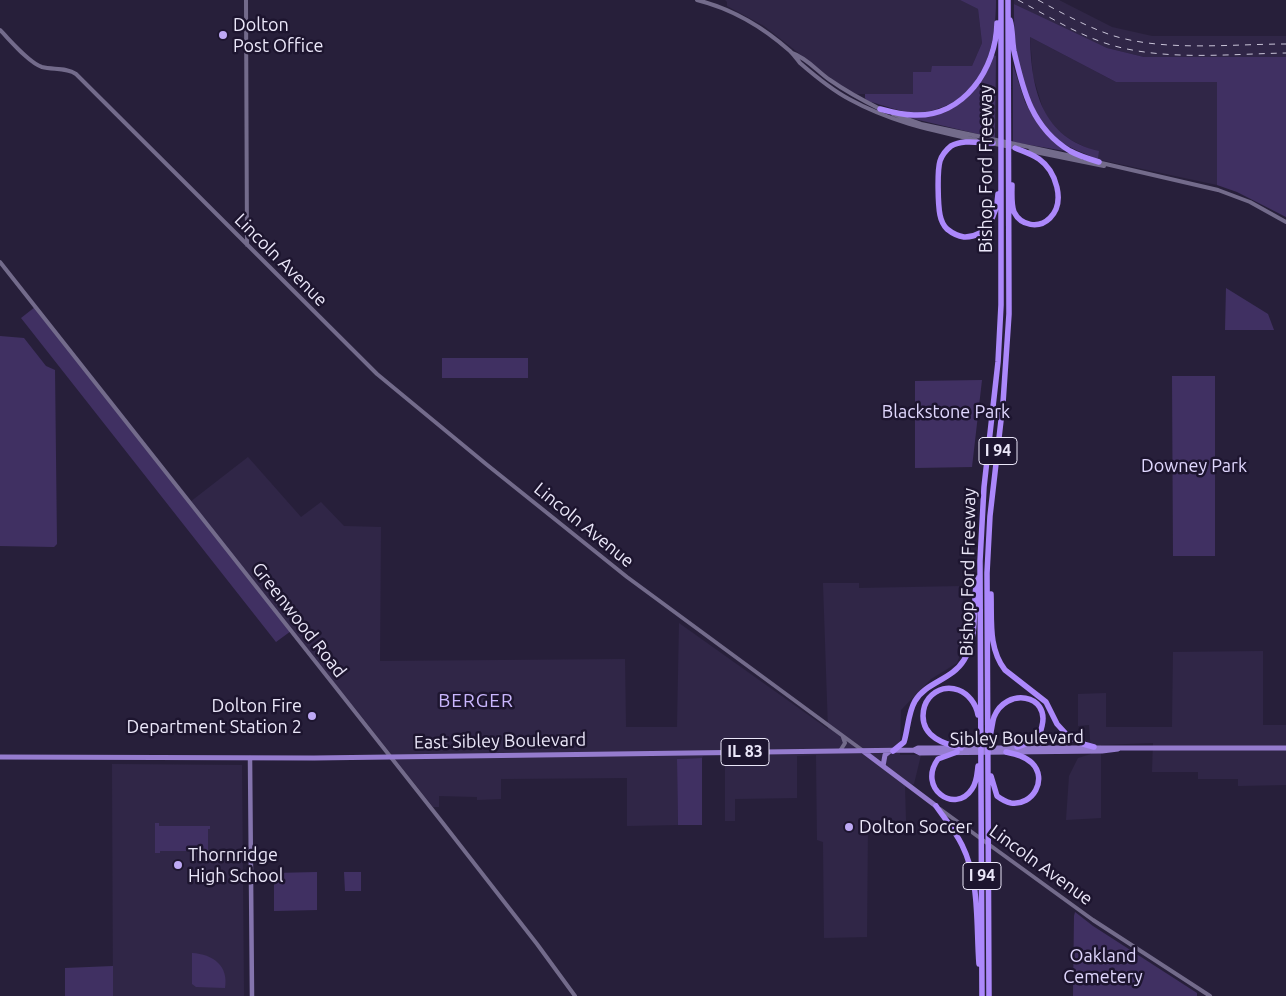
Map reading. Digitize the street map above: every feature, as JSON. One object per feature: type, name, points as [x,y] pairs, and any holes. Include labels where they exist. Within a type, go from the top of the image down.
[{"type":"highway","points":[[880,109],[906,115],[924,115],[947,109],[965,97],[979,82],[990,59],[996,39],[1001,4]]},
{"type":"highway","name":"Bishop Ford Freeway","points":[[982,996],[980,561],[984,487],[1000,333],[1001,4]]},
{"type":"highway","points":[[1008,6],[1012,23],[1013,48],[1022,83],[1031,109],[1039,123],[1072,152],[1099,162]]},
{"type":"highway","name":"Bishop Ford Freeway","points":[[990,996],[987,573],[990,516],[1008,342],[1008,6]]},
{"type":"highway","points":[[993,143],[961,142],[951,146],[942,156],[939,170],[939,212],[946,228],[953,234],[972,237],[990,224],[996,206],[1001,162]]},
{"type":"highway","points":[[1008,159],[1011,173],[1013,209],[1017,216],[1022,221],[1030,224],[1044,222],[1054,213],[1057,191],[1056,181],[1042,161],[1034,155],[1015,148]]},
{"type":"highway","points":[[891,751],[904,742],[912,708],[921,694],[954,672],[965,660],[973,631],[976,582],[980,561]]},
{"type":"highway","points":[[987,573],[991,593],[992,642],[1000,664],[1046,702],[1057,724],[1068,736],[1083,744],[1094,747]]},
{"type":"highway","points":[[959,750],[937,740],[925,727],[924,711],[929,697],[936,692],[949,688],[966,693],[976,706],[981,728]]},
{"type":"highway","points":[[988,745],[995,716],[1000,708],[1012,698],[1026,697],[1037,704],[1043,716],[1043,724],[1041,732],[1036,739],[1017,747]]},
{"type":"highway","points":[[959,750],[938,759],[932,770],[931,782],[934,788],[944,797],[950,799],[963,798],[971,791],[976,780],[981,757]]},
{"type":"highway","points":[[988,769],[997,796],[1009,803],[1018,803],[1032,797],[1039,785],[1036,768],[1032,762],[1023,756],[1006,752]]},
{"type":"highway","points":[[936,806],[954,830],[963,846],[970,866],[976,906],[978,962],[982,996]]},
{"type":"main road","name":"Sibley Boulevard","points":[[914,750],[920,753],[959,750],[999,750],[1017,747],[1286,748]]},
{"type":"main road","name":"Sibley Boulevard","points":[[999,750],[1006,752],[1102,752],[1121,748]]},
{"type":"main road","name":"East Sibley Boulevard","points":[[0,757],[390,757],[914,750]]},
{"type":"main road","name":"Lincoln Avenue","points":[[863,751],[936,806]]},
{"type":"main road","points":[[882,766],[885,755],[891,751]]},
{"type":"main road","points":[[250,758],[252,996]]},
{"type":"street","points":[[246,0],[247,245]]},
{"type":"street","points":[[697,0],[732,12],[747,20],[768,33],[792,53],[802,57],[862,103],[886,117],[910,126],[1096,165],[1110,166]]},
{"type":"street","name":"Lincoln Avenue","points":[[0,30],[35,64],[42,67],[71,71],[76,74],[376,374],[628,577],[863,751]]},
{"type":"street","points":[[862,103],[920,124],[1099,162],[1218,190],[1250,202],[1286,222]]},
{"type":"street","points":[[236,234],[247,229]]},
{"type":"street","name":"Greenwood Road","points":[[0,262],[537,944],[575,996]]},
{"type":"street","points":[[839,751],[845,743],[841,736]]},
{"type":"street","name":"Lincoln Avenue","points":[[936,806],[1093,920],[1210,996]]},
{"type":"shaded area","points":[[725,0],[960,0],[978,9],[982,43],[972,66],[932,66],[932,72],[913,94],[856,94],[845,89],[764,26],[727,6]]},
{"type":"shaded area","points":[[1014,0],[1059,0],[1112,27],[1152,36],[1286,36],[1286,57],[1144,57],[1107,48],[1082,38],[1014,4]]},
{"type":"shaded area","points":[[1030,37],[1116,82],[1217,82],[1217,185],[1096,159],[1091,150],[1071,140],[1054,128],[1044,112],[1033,76]]},
{"type":"shaded area","points":[[248,457],[301,517],[321,502],[344,526],[381,527],[380,661],[625,659],[626,727],[677,727],[679,623],[828,729],[823,583],[859,583],[859,588],[963,586],[962,649],[957,663],[931,679],[901,710],[900,755],[921,755],[914,784],[905,787],[906,821],[868,820],[867,937],[824,938],[823,842],[817,840],[816,755],[797,756],[797,798],[735,799],[735,821],[725,821],[725,756],[677,759],[678,825],[627,826],[627,778],[501,779],[501,799],[477,800],[477,797],[439,796],[439,807],[433,807],[354,707],[352,709],[190,502]]},
{"type":"shaded area","points":[[1263,651],[1263,725],[1286,725],[1286,785],[1238,786],[1238,779],[1198,779],[1198,772],[1152,772],[1153,743],[1101,745],[1101,818],[1066,820],[1069,776],[1078,758],[1091,754],[1089,725],[1078,726],[1078,694],[1106,693],[1106,727],[1172,727],[1173,652]]},
{"type":"shaded area","name":"Thornridge High School","points":[[112,764],[242,765],[244,996],[113,996]]},
{"type":"green space","points":[[960,0],[996,0],[991,48],[979,77],[969,89],[958,99],[943,107],[916,113],[867,101],[865,94],[913,94],[913,72],[931,72],[932,66],[972,66],[982,43],[978,9]]},
{"type":"green space","points":[[1014,4],[1107,48],[1144,57],[1286,57],[1286,217],[1237,192],[1217,185],[1217,82],[1116,82],[1030,37],[1033,75],[1037,93],[1044,109],[1052,123],[1064,135],[1080,145],[1099,151],[1098,158],[1096,159],[1067,146],[1058,140],[1036,112],[1022,78],[1015,40]]},
{"type":"green space","points":[[994,55],[996,56],[995,138],[906,117],[938,113],[950,109],[961,102],[979,84]]},
{"type":"green space","points":[[1013,65],[1025,102],[1032,115],[1041,129],[1065,151],[1013,142]]},
{"type":"green space","points":[[1226,288],[1268,314],[1274,330],[1225,330]]},
{"type":"green space","points":[[35,307],[291,631],[276,642],[21,318]]},
{"type":"green space","points":[[0,336],[24,338],[46,366],[55,370],[57,544],[54,547],[0,546]]},
{"type":"green space","points":[[442,358],[528,358],[528,378],[442,378]]},
{"type":"green space","name":"Downey Park","points":[[1172,376],[1215,376],[1215,556],[1173,556]]},
{"type":"green space","name":"Blackstone Park","points":[[982,380],[972,467],[915,468],[915,381]]},
{"type":"green space","points":[[702,758],[702,825],[678,825],[677,759]]},
{"type":"green space","points":[[155,823],[159,823],[159,826],[210,826],[210,829],[208,829],[208,854],[204,854],[204,851],[160,851],[160,853],[155,853]]},
{"type":"green space","points":[[317,872],[317,910],[274,911],[274,873]]},
{"type":"green space","points":[[344,872],[361,872],[361,891],[345,891]]},
{"type":"green space","name":"Oakland Cemetery","points":[[1075,912],[1093,926],[1197,993],[1197,996],[1073,996]]},
{"type":"green space","points":[[192,953],[207,956],[218,963],[226,980],[225,988],[196,987],[192,984]]},
{"type":"green space","points":[[113,966],[113,996],[65,996],[65,968]]},
{"type":"railway","points":[[1018,0],[1087,36],[1132,50],[1176,55],[1286,53]]},
{"type":"railway","points":[[1038,0],[1092,28],[1111,35],[1153,44],[1197,46],[1286,44]]},
{"type":"place","name":"Dolton Post Office","points":[[223,35]]},
{"type":"place","name":"Dolton Fire Department Station 2","points":[[312,716]]},
{"type":"place","name":"Dolton Soccer","points":[[849,827]]},
{"type":"place","name":"Thornridge High School","points":[[178,865]]},
{"type":"district","name":"BERGER","points":[[476,701]]}]
